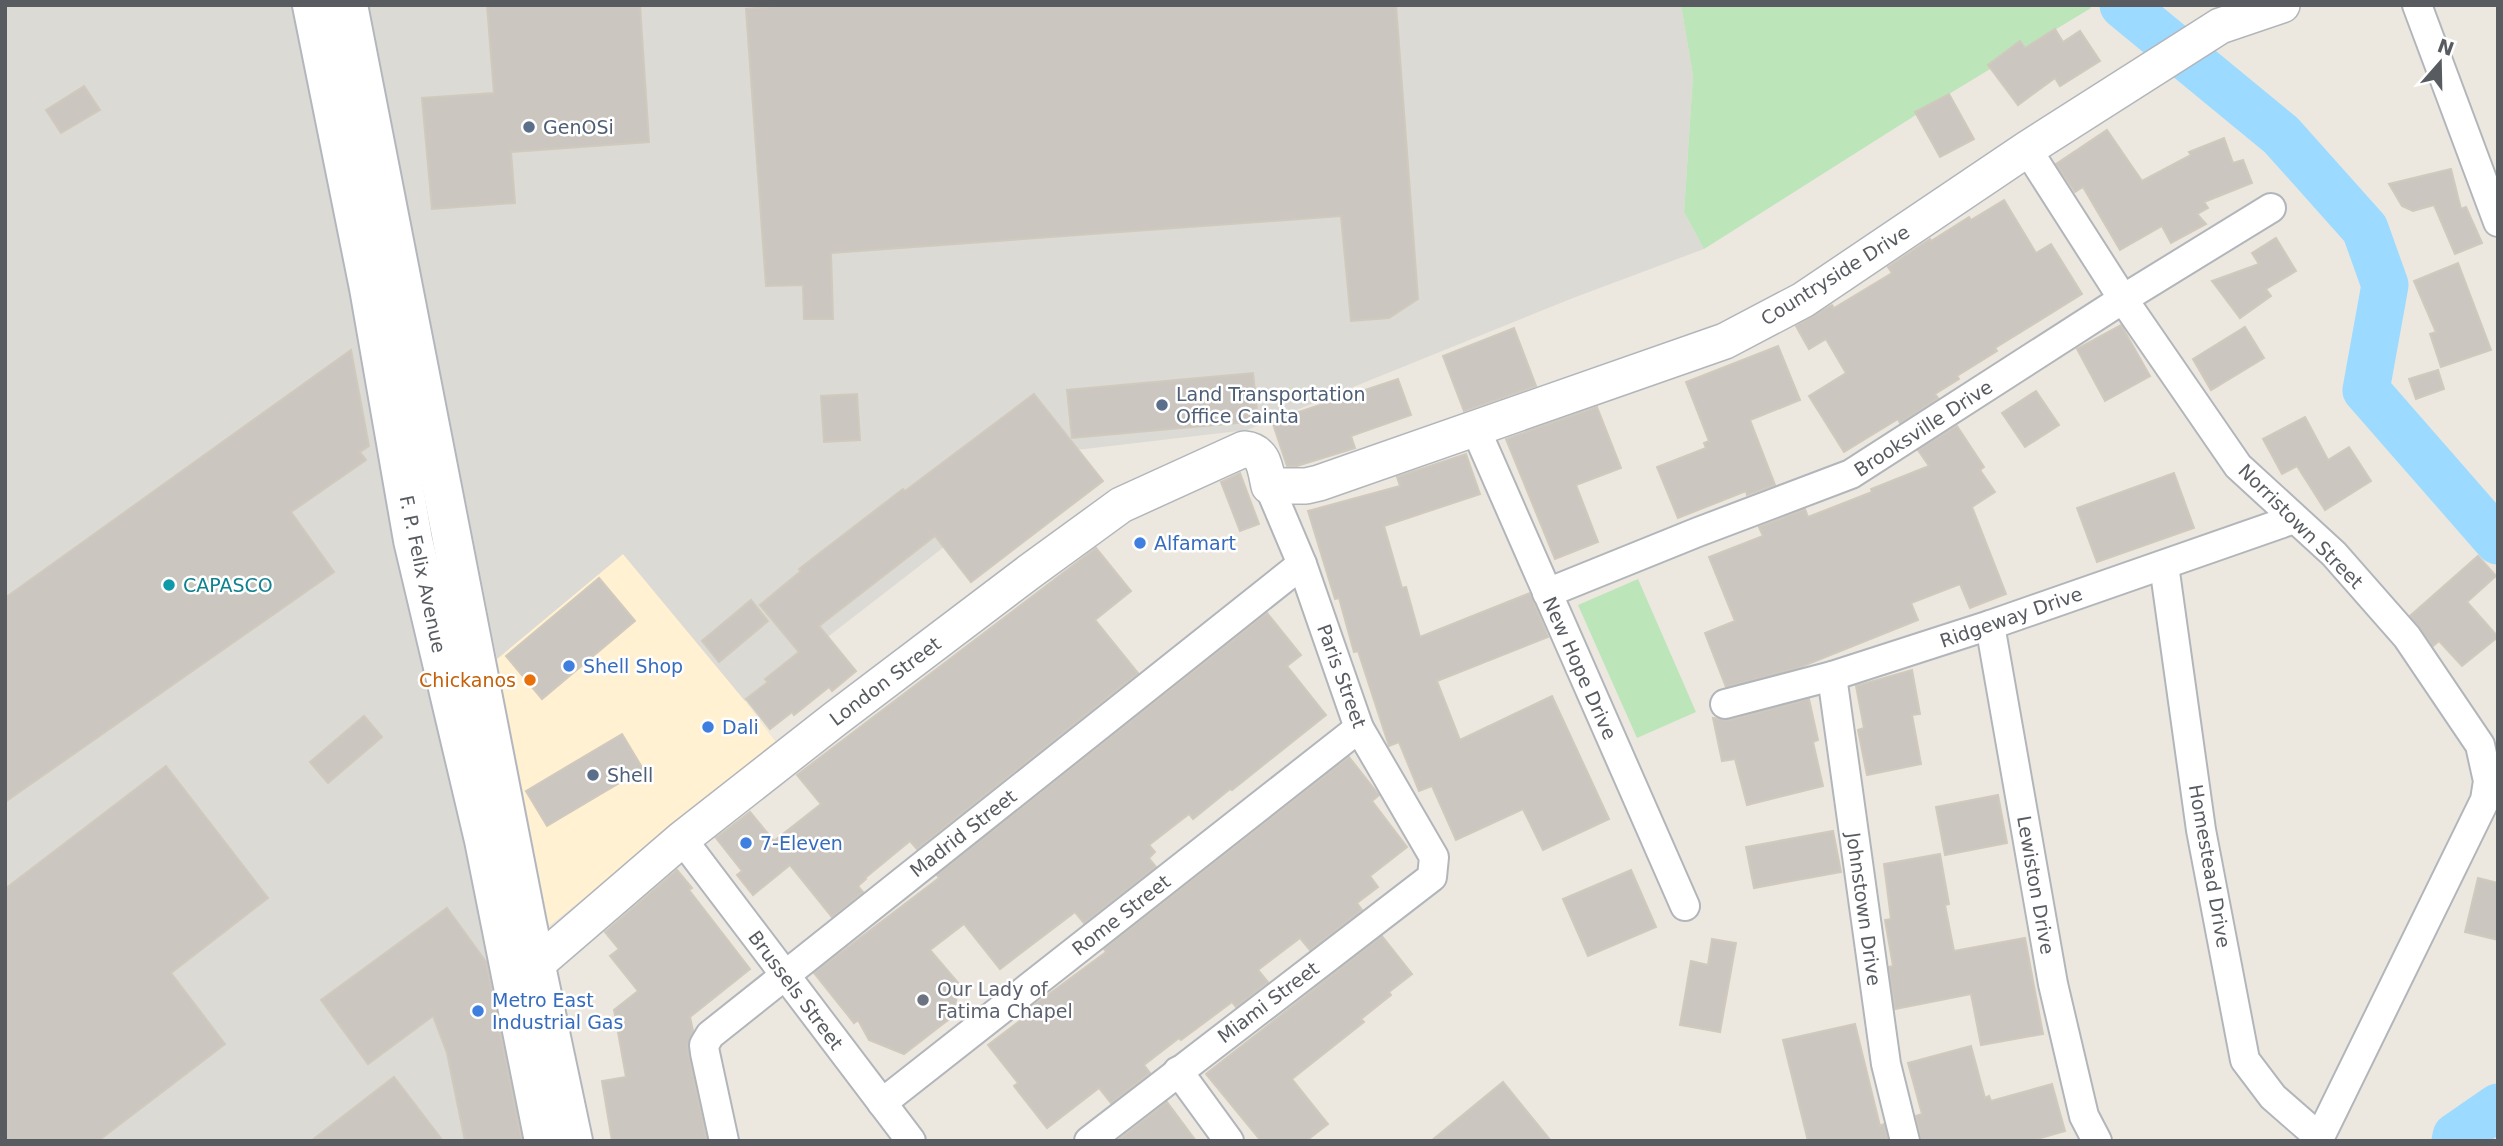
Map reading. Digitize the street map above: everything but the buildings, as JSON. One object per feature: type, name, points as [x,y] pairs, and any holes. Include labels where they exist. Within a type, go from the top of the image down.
[{"type":"main road","name":"F. P. Felix Avenue","points":[[312,5],[369,288],[413,540],[484,840],[573,1141]]},
{"type":"main road","name":"F. P. Felix Avenue","points":[[348,5],[525,975],[544,1141]]},
{"type":"street","name":"Countryside Drive","points":[[1269,486],[1306,486],[1725,341],[1803,300],[2027,149],[2220,26],[2282,5]]},
{"type":"street","points":[[2417,5],[2486,166],[2498,222]]},
{"type":"street","name":"Norristown Street","points":[[2027,149],[2123,299],[2238,466],[2333,554],[2407,637],[2480,745],[2488,781],[2485,800],[2319,1139]]},
{"type":"street","name":"Brooksville Drive","points":[[1547,593],[1851,474],[2123,299],[2271,208]]},
{"type":"street","name":"New Hope Drive","points":[[1476,429],[1685,906]]},
{"type":"street","name":"London Street","points":[[525,975],[682,839],[835,719],[1121,505],[1244,449],[1254,450],[1262,457],[1269,486]]},
{"type":"street","name":"Paris Street","points":[[1269,486],[1302,564],[1359,728],[1434,858]]},
{"type":"street","name":"Ridgeway Drive","points":[[1725,704],[1832,676],[1990,625],[2294,519]]},
{"type":"street","name":"Madrid Street","points":[[723,1141],[704,1045],[710,1035],[1302,564]]},
{"type":"street","name":"Homestead Drive","points":[[2164,565],[2201,830],[2245,1060],[2273,1097],[2319,1139]]},
{"type":"street","name":"Lewiston Drive","points":[[1990,625],[2053,984],[2084,1116],[2097,1141]]},
{"type":"street","name":"Johnstown Drive","points":[[1832,676],[1886,1064],[1905,1141]]},
{"type":"street","name":"Rome Street","points":[[882,1103],[1359,728]]},
{"type":"street","name":"Brussels Street","points":[[682,839],[911,1141]]},
{"type":"street","name":"Miami Street","points":[[1089,1141],[1432,877],[1434,858]]},
{"type":"street","points":[[1178,1071],[1229,1141]]},
{"type":"shaded area","points":[[5,5],[300,5],[527,1141],[5,1141]]},
{"type":"shaded area","points":[[368,5],[1681,5],[1693,76],[1684,212],[1704,249],[1573,298],[1247,430],[1068,451],[745,701],[623,554],[497,659]]},
{"type":"shaded area","points":[[623,554],[745,701],[778,745],[549,926],[497,659]]},
{"type":"green space","points":[[1681,5],[2089,5],[2091,8],[1704,249],[1684,212],[1693,76]]},
{"type":"green space","points":[[1638,579],[1696,712],[1637,738],[1578,605]]},
{"type":"waterway","points":[[2123,5],[2281,135],[2365,229],[2385,285],[2366,390],[2498,541]]},
{"type":"waterway","points":[[2455,1141],[2456,1136],[2498,1107]]},
{"type":"place","name":"GenOSi","points":[[529,127]]},
{"type":"place","name":"Land Transportation Office Cainta","points":[[1162,405]]},
{"type":"place","name":"Alfamart","points":[[1140,543]]},
{"type":"place","name":"CAPASCO","points":[[169,585]]},
{"type":"place","name":"Shell Shop","points":[[569,666]]},
{"type":"place","name":"Chickanos","points":[[530,680]]},
{"type":"place","name":"Dali","points":[[708,727]]},
{"type":"place","name":"Shell","points":[[593,775]]},
{"type":"place","name":"7-Eleven","points":[[746,843]]},
{"type":"place","name":"Our Lady of Fatima Chapel","points":[[923,1000]]},
{"type":"place","name":"Metro East Industrial Gas","points":[[478,1011]]}]
